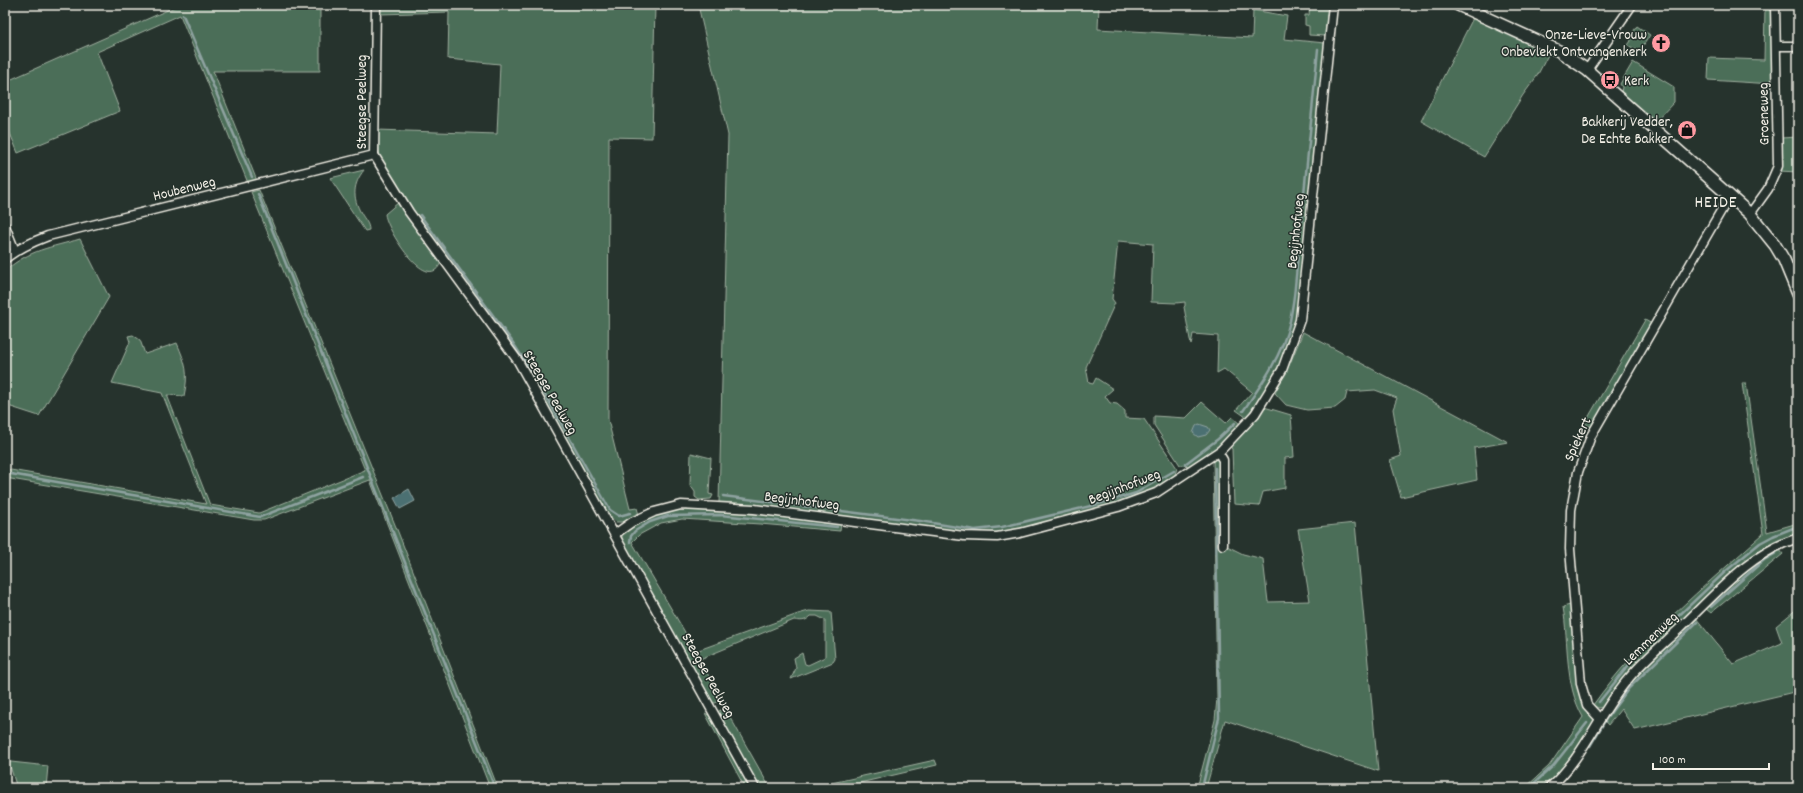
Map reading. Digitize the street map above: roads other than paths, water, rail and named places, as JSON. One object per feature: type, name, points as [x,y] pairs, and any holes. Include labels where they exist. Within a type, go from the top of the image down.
[{"type":"street","name":"Steegse Peelweg","points":[[376,5],[374,155],[409,212],[518,361],[756,788]]},
{"type":"street","name":"Begijnhofweg","points":[[615,534],[632,522],[654,512],[680,505],[754,509],[964,536],[996,537],[1020,533],[1118,507],[1143,498],[1156,493],[1218,452],[1255,414],[1282,370],[1300,320],[1333,5]]},
{"type":"street","points":[[1458,5],[1559,51],[1587,70],[1750,214],[1775,245],[1784,260],[1798,294]]},
{"type":"street","points":[[1587,70],[1632,5]]},
{"type":"street","name":"Groeneweg","points":[[1750,214],[1768,189],[1778,166],[1775,5]]},
{"type":"street","points":[[1776,46],[1798,46]]},
{"type":"street","name":"Houbenweg","points":[[5,259],[15,251],[48,236],[374,155]]},
{"type":"street","name":"Spiekert","points":[[1600,719],[1587,705],[1581,684],[1570,550],[1571,510],[1578,472],[1591,436],[1729,197]]},
{"type":"street","points":[[5,226],[15,251]]},
{"type":"street","points":[[1218,452],[1223,460],[1223,545]]},
{"type":"street","name":"Lemmenweg","points":[[1549,788],[1582,749],[1600,719],[1629,678],[1737,574],[1766,551],[1798,538]]},
{"type":"water","points":[[1199,424],[1208,427],[1210,430],[1206,435],[1198,437],[1193,433],[1196,426]]},
{"type":"water","points":[[409,489],[415,501],[400,509],[394,498]]},
{"type":"waterway","points":[[183,15],[252,177]]},
{"type":"waterway","points":[[1243,411],[1277,357],[1287,333],[1290,321],[1295,291],[1318,49]]},
{"type":"waterway","points":[[258,194],[495,788]]},
{"type":"waterway","points":[[420,215],[511,340],[534,375],[610,510],[619,516],[630,513]]},
{"type":"waterway","points":[[1185,464],[1218,439],[1235,423]]},
{"type":"waterway","points":[[1202,788],[1219,718],[1215,468]]},
{"type":"waterway","points":[[723,496],[920,521],[975,530],[1002,527],[1095,505],[1136,493],[1174,471]]},
{"type":"waterway","points":[[5,473],[260,517],[363,477]]},
{"type":"waterway","points":[[630,542],[631,536],[635,531],[650,522],[668,516],[721,515],[837,527]]},
{"type":"waterway","points":[[1599,702],[1636,656],[1726,571],[1760,543],[1798,526]]},
{"type":"waterway","points":[[1711,607],[1764,560],[1776,553]]},
{"type":"waterway","points":[[1590,746],[1606,719],[1629,688],[1697,622]]},
{"type":"waterway","points":[[1529,788],[1553,766],[1587,723]]},
{"type":"place","name":"Onze-Lieve-Vrouw Onbevlekt Ontvangenkerk","points":[[1661,43]]},
{"type":"place","name":"Kerk","points":[[1610,80]]},
{"type":"place","name":"Bakkerij Vedder, De Echte Bakker","points":[[1687,130]]},
{"type":"district","name":"HEIDE","points":[[1716,201]]}]
